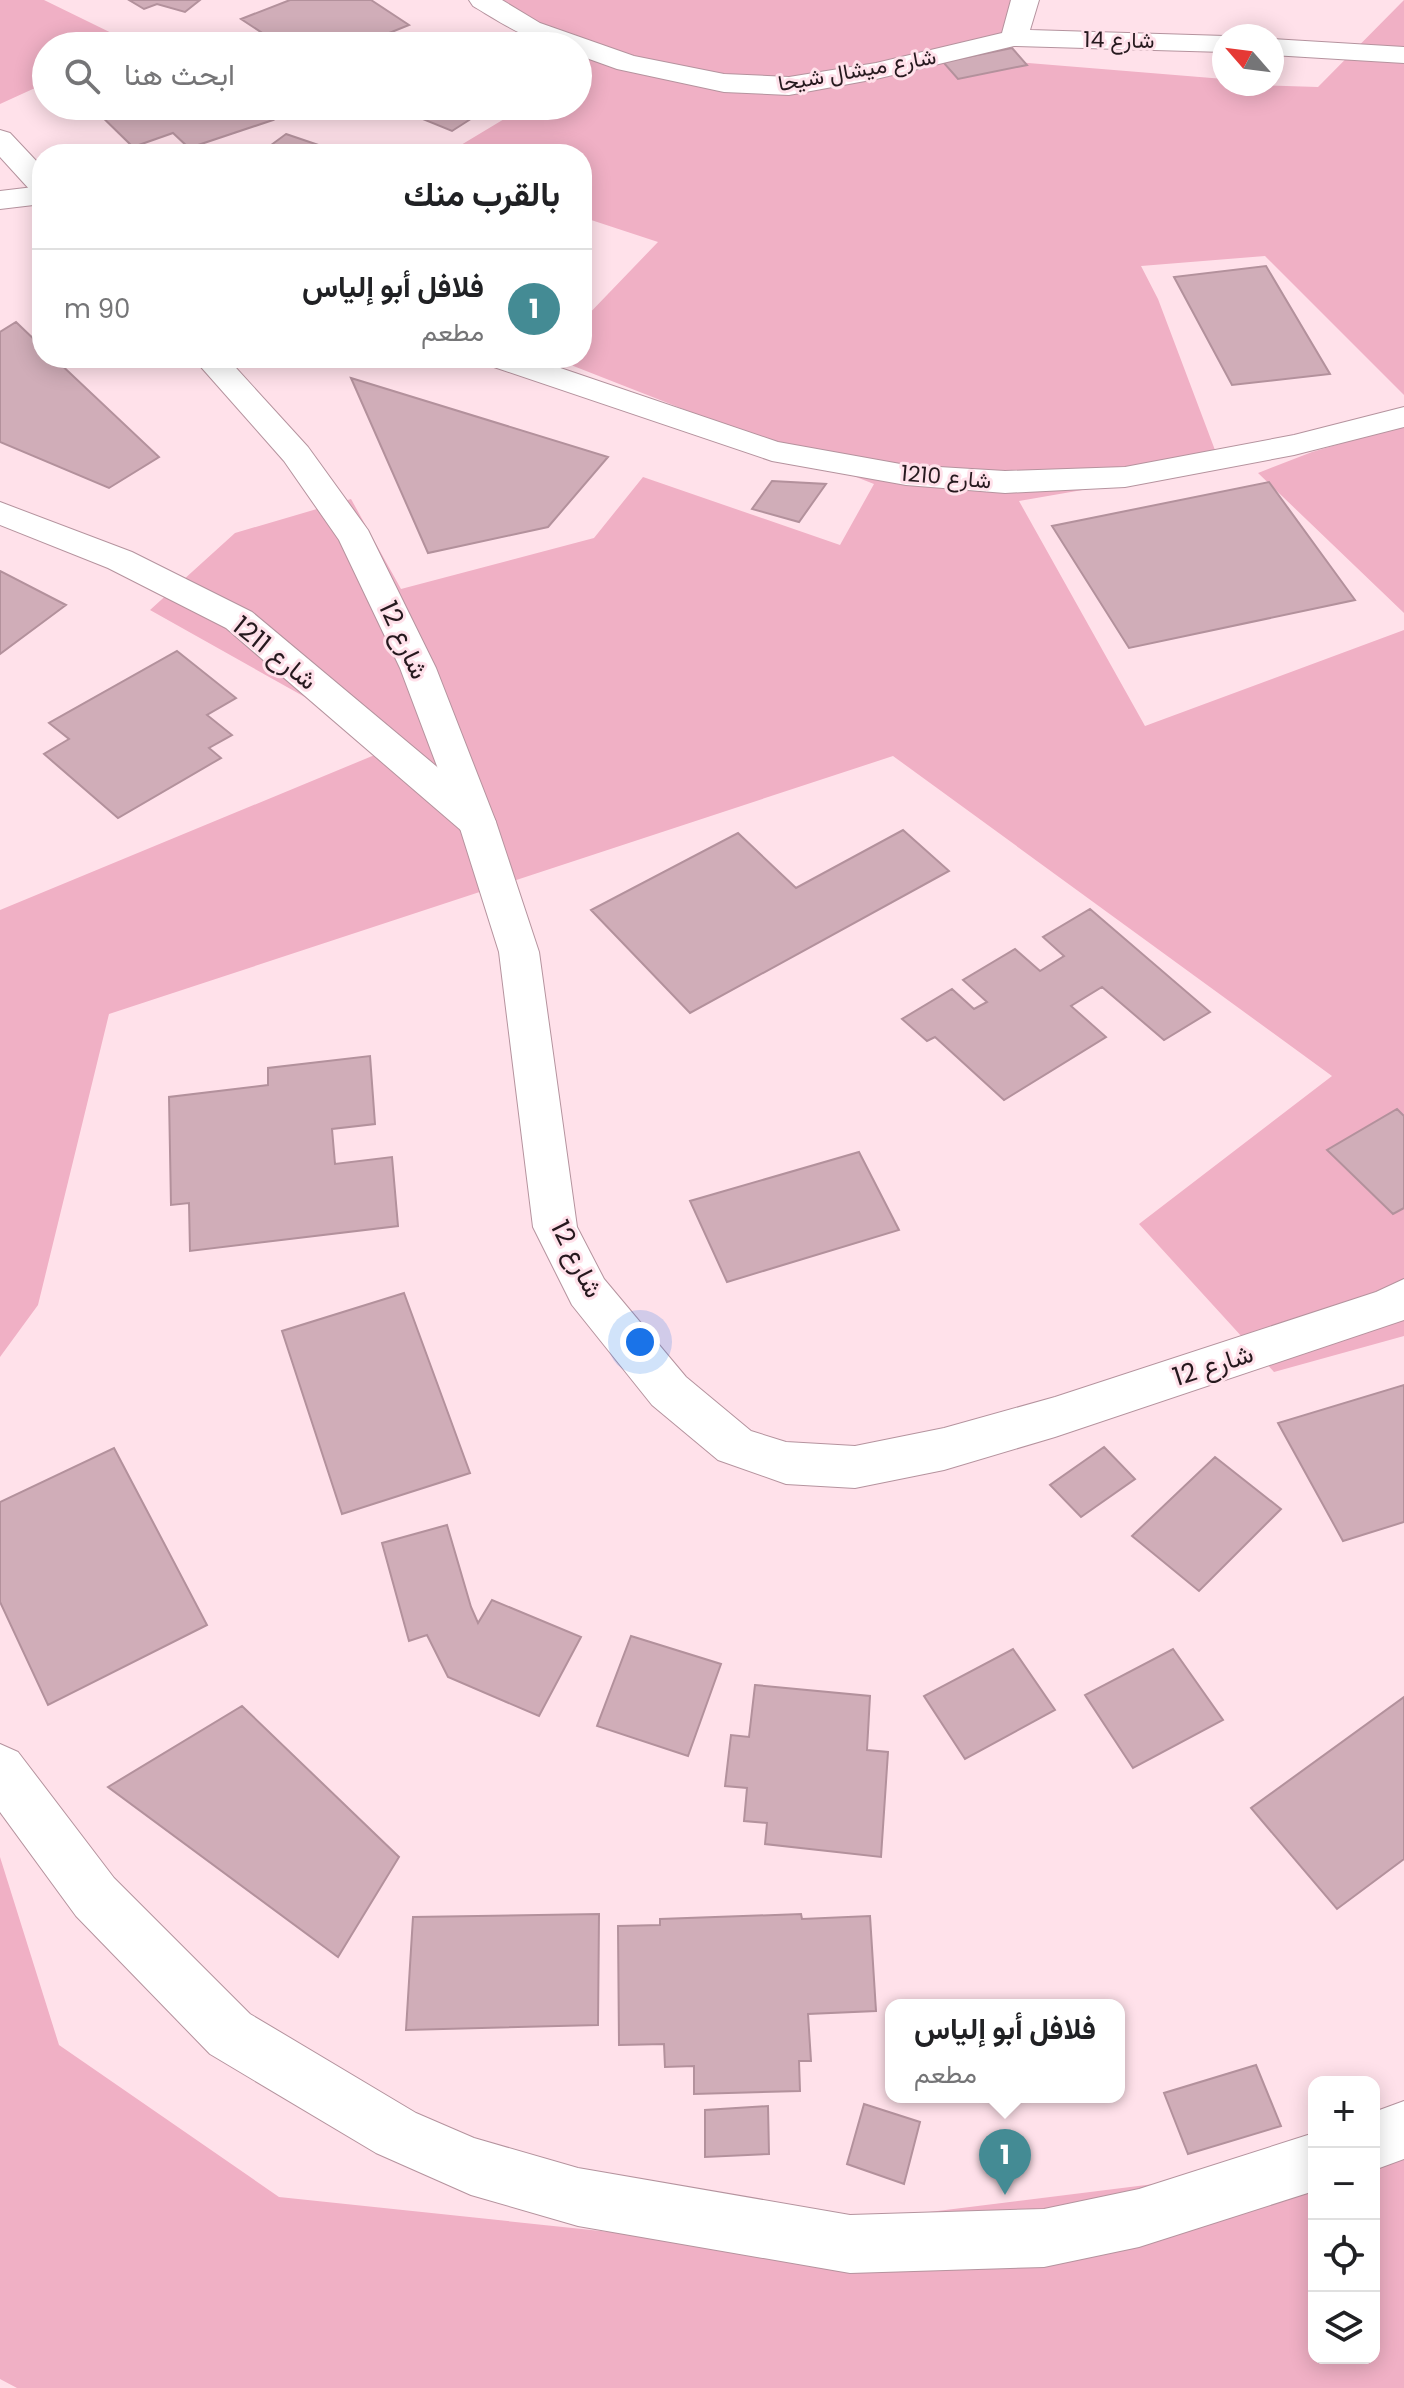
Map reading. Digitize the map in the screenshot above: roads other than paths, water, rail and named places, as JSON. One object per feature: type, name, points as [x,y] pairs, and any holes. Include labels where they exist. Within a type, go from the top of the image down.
[{"type":"main road","name":"شارع ميشال شيحا","points":[[483,0],[539,32]]},
{"type":"main road","points":[[1014,38],[1025,0]]},
{"type":"main road","name":"شارع ميشال شيحا","points":[[592,51],[627,63],[724,83],[789,86],[876,71],[1014,38]]},
{"type":"main road","name":"شارع 14","points":[[1014,38],[1212,43]]},
{"type":"main road","points":[[1284,48],[1404,55]]},
{"type":"main road","points":[[0,139],[32,174]]},
{"type":"main road","points":[[0,200],[32,196]]},
{"type":"main road","name":"شارع 12","points":[[218,368],[296,454],[356,538],[418,668],[477,822],[519,952],[555,1227],[588,1292],[669,1391],[735,1446],[786,1463],[855,1467],[944,1449],[1204,1368],[1391,1306],[1404,1298]]},
{"type":"main road","name":"شارع 1210","points":[[528,368],[772,451],[906,475],[1005,482],[1125,477],[1294,445],[1404,417]]},
{"type":"main road","name":"شارع 1211","points":[[0,513],[120,560],[239,620],[477,822]]},
{"type":"main road","points":[[0,1769],[95,1897],[230,2034],[396,2133],[471,2166],[578,2197],[850,2244],[1044,2238],[1139,2218],[1308,2164]]},
{"type":"main road","points":[[1380,2139],[1404,2130]]},
{"type":"place","name":"فلافل أبو إلياس","points":[[1005,2195]]}]
